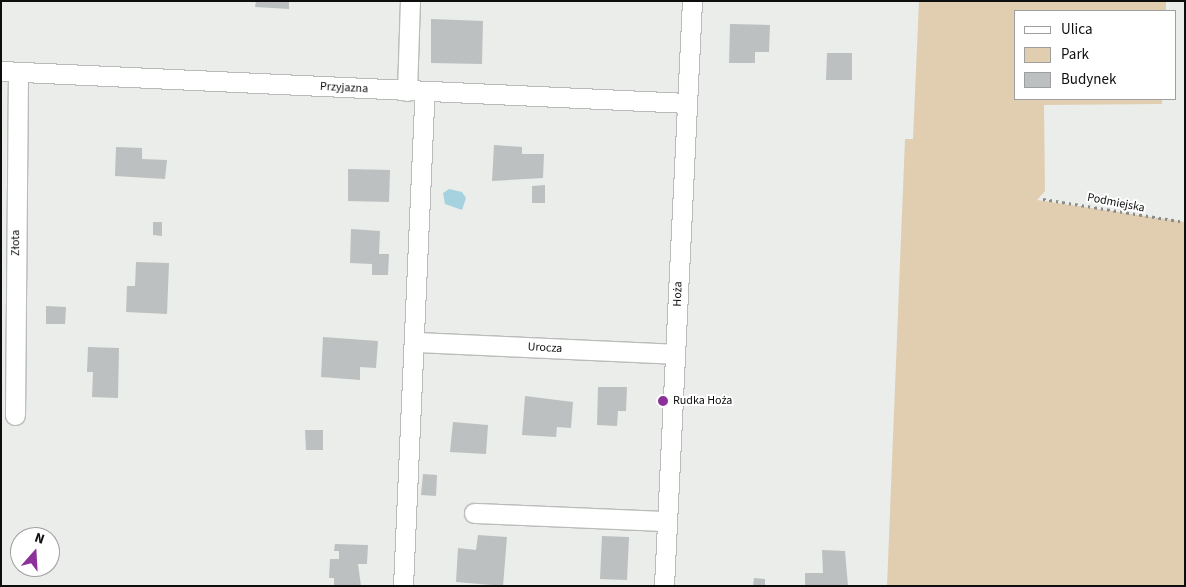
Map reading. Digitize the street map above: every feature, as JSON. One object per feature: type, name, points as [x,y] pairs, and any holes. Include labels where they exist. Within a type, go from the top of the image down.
[{"type":"street","points":[[403,586],[415,342],[416,91],[410,1]]},
{"type":"street","name":"Hoża","points":[[664,586],[692,1]]},
{"type":"street","name":"Przyjazna","points":[[9,72],[686,103]]},
{"type":"street","name":"Złota","points":[[9,72],[15,415]]},
{"type":"street","name":"Urocza","points":[[415,342],[675,354]]},
{"type":"street","points":[[474,513],[666,521]]},
{"type":"path","name":"Podmiejska","points":[[1044,198],[1185,222]]},
{"type":"green space","points":[[919,1],[1166,1],[1166,10],[1014,10],[1014,100],[1162,100],[1162,104],[1044,105],[1045,191],[1037,200],[1185,222],[1185,586],[887,586],[905,139],[913,139]]},
{"type":"water","points":[[449,189],[462,192],[466,198],[462,210],[445,204],[443,193]]},
{"type":"building","points":[[256,1],[289,1],[289,9],[255,7]]},
{"type":"building","points":[[431,19],[483,21],[482,64],[431,63]]},
{"type":"building","points":[[730,24],[770,25],[769,52],[755,52],[755,63],[729,63]]},
{"type":"building","points":[[827,53],[852,53],[852,80],[826,80]]},
{"type":"building","points":[[494,145],[522,147],[522,154],[544,154],[543,178],[492,181]]},
{"type":"building","points":[[116,147],[142,148],[142,159],[167,160],[165,179],[115,176]]},
{"type":"building","points":[[348,169],[390,170],[389,202],[348,201]]},
{"type":"building","points":[[545,185],[545,203],[532,203],[532,186]]},
{"type":"building","points":[[153,222],[162,222],[162,236],[153,235]]},
{"type":"building","points":[[351,229],[380,231],[379,254],[389,254],[388,275],[372,275],[372,264],[350,263]]},
{"type":"building","points":[[136,262],[169,263],[167,314],[126,312],[127,286],[135,286]]},
{"type":"building","points":[[46,306],[66,307],[65,324],[46,324]]},
{"type":"building","points":[[323,337],[378,341],[376,368],[360,367],[360,380],[321,377]]},
{"type":"building","points":[[88,347],[119,348],[118,398],[92,397],[93,372],[87,372]]},
{"type":"building","points":[[598,387],[627,387],[626,411],[618,411],[617,426],[597,425]]},
{"type":"building","points":[[525,396],[573,402],[571,428],[557,427],[556,437],[522,435]]},
{"type":"building","points":[[453,422],[488,425],[486,454],[450,452]]},
{"type":"building","points":[[305,430],[323,430],[323,450],[306,450]]},
{"type":"building","points":[[423,474],[437,475],[436,496],[421,495]]},
{"type":"building","points":[[478,535],[507,537],[503,586],[456,582],[458,548],[476,550]]},
{"type":"building","points":[[602,536],[629,537],[627,580],[600,579]]},
{"type":"building","points":[[335,544],[368,545],[367,564],[358,564],[361,586],[334,586],[334,578],[329,578],[330,559],[339,559],[339,551],[334,551]]},
{"type":"building","points":[[822,550],[845,551],[848,586],[805,586],[805,573],[823,573]]},
{"type":"building","points":[[754,578],[765,579],[765,586],[753,586]]},
{"type":"place","name":"Rudka Hoża","points":[[663,401]]}]
